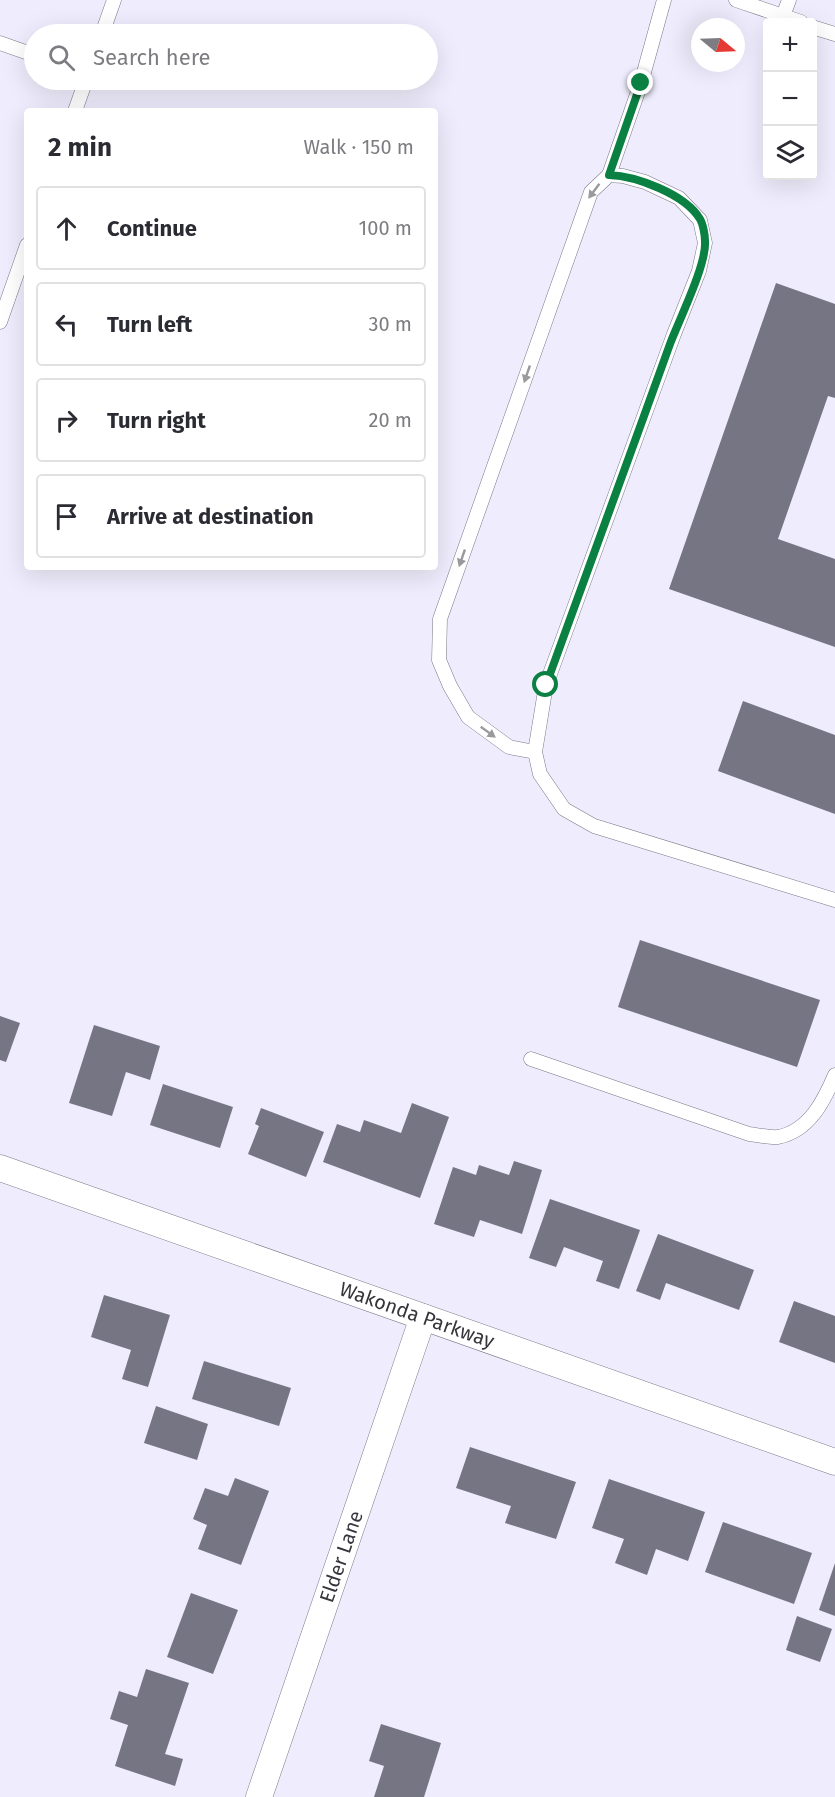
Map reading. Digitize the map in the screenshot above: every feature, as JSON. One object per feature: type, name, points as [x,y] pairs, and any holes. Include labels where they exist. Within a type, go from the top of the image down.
[{"type":"street","name":"Wakonda Parkway","points":[[0,1168],[835,1462]]},
{"type":"street","name":"Elder Lane","points":[[259,1797],[423,1317]]},
{"type":"lane","points":[[106,24],[114,0]]},
{"type":"lane","points":[[535,752],[509,747],[468,717],[450,686],[439,660],[440,619],[591,192],[609,175],[641,83],[664,0]]},
{"type":"lane","points":[[736,0],[789,18]]},
{"type":"lane","points":[[783,16],[789,0]]},
{"type":"lane","points":[[817,28],[835,34]]},
{"type":"lane","points":[[0,43],[24,51]]},
{"type":"lane","points":[[76,108],[82,90]]},
{"type":"lane","points":[[609,175],[645,182],[679,198],[700,220],[705,243],[699,271],[546,685],[535,752],[540,774],[564,809],[594,826],[835,900]]},
{"type":"lane","points":[[0,322],[24,254]]},
{"type":"lane","points":[[531,1059],[749,1134],[778,1137],[798,1128],[811,1118],[827,1094],[835,1075]]},
{"type":"building","points":[[776,283],[835,304],[835,398],[828,396],[778,539],[835,559],[835,647],[669,589]]},
{"type":"building","points":[[743,701],[835,735],[835,814],[718,771]]},
{"type":"building","points":[[640,940],[820,1000],[797,1067],[618,1007]]},
{"type":"building","points":[[0,1016],[20,1023],[6,1062],[0,1060]]},
{"type":"building","points":[[94,1025],[160,1046],[150,1080],[126,1072],[112,1116],[69,1103]]},
{"type":"building","points":[[163,1084],[233,1107],[220,1148],[150,1125]]},
{"type":"building","points":[[412,1103],[449,1117],[420,1198],[323,1162],[337,1124],[360,1132],[364,1120],[401,1133]]},
{"type":"building","points":[[261,1108],[324,1132],[306,1177],[248,1154],[259,1126],[255,1124]]},
{"type":"building","points":[[514,1161],[542,1170],[522,1234],[480,1220],[474,1237],[434,1224],[453,1167],[476,1175],[479,1165],[509,1175]]},
{"type":"building","points":[[550,1199],[640,1230],[619,1289],[596,1281],[603,1261],[564,1247],[556,1267],[529,1258]]},
{"type":"building","points":[[658,1234],[754,1270],[739,1310],[666,1283],[660,1300],[636,1291]]},
{"type":"building","points":[[104,1295],[170,1315],[148,1387],[122,1379],[131,1350],[91,1337]]},
{"type":"building","points":[[794,1301],[835,1316],[835,1363],[779,1342]]},
{"type":"building","points":[[204,1361],[291,1388],[279,1426],[192,1399]]},
{"type":"building","points":[[156,1406],[208,1424],[197,1460],[144,1443]]},
{"type":"building","points":[[470,1447],[576,1482],[556,1539],[505,1523],[511,1506],[456,1488]]},
{"type":"building","points":[[235,1478],[269,1491],[241,1565],[198,1549],[207,1525],[193,1519],[205,1488],[228,1496]]},
{"type":"building","points":[[609,1479],[705,1512],[688,1561],[656,1549],[647,1575],[615,1563],[624,1539],[592,1528]]},
{"type":"building","points":[[723,1522],[812,1553],[794,1604],[705,1572]]},
{"type":"building","points":[[835,1563],[835,1616],[819,1610]]},
{"type":"building","points":[[191,1593],[238,1610],[213,1674],[167,1657]]},
{"type":"building","points":[[797,1616],[832,1629],[820,1662],[786,1650]]},
{"type":"building","points":[[146,1669],[189,1683],[165,1754],[183,1759],[175,1786],[115,1766],[128,1725],[110,1719],[119,1691],[137,1697]]},
{"type":"building","points":[[381,1724],[441,1743],[424,1797],[374,1797],[384,1766],[369,1761]]},
{"type":"route","points":[[546,685],[699,271],[705,243],[700,220],[679,198],[645,182],[609,175],[641,83]]}]
